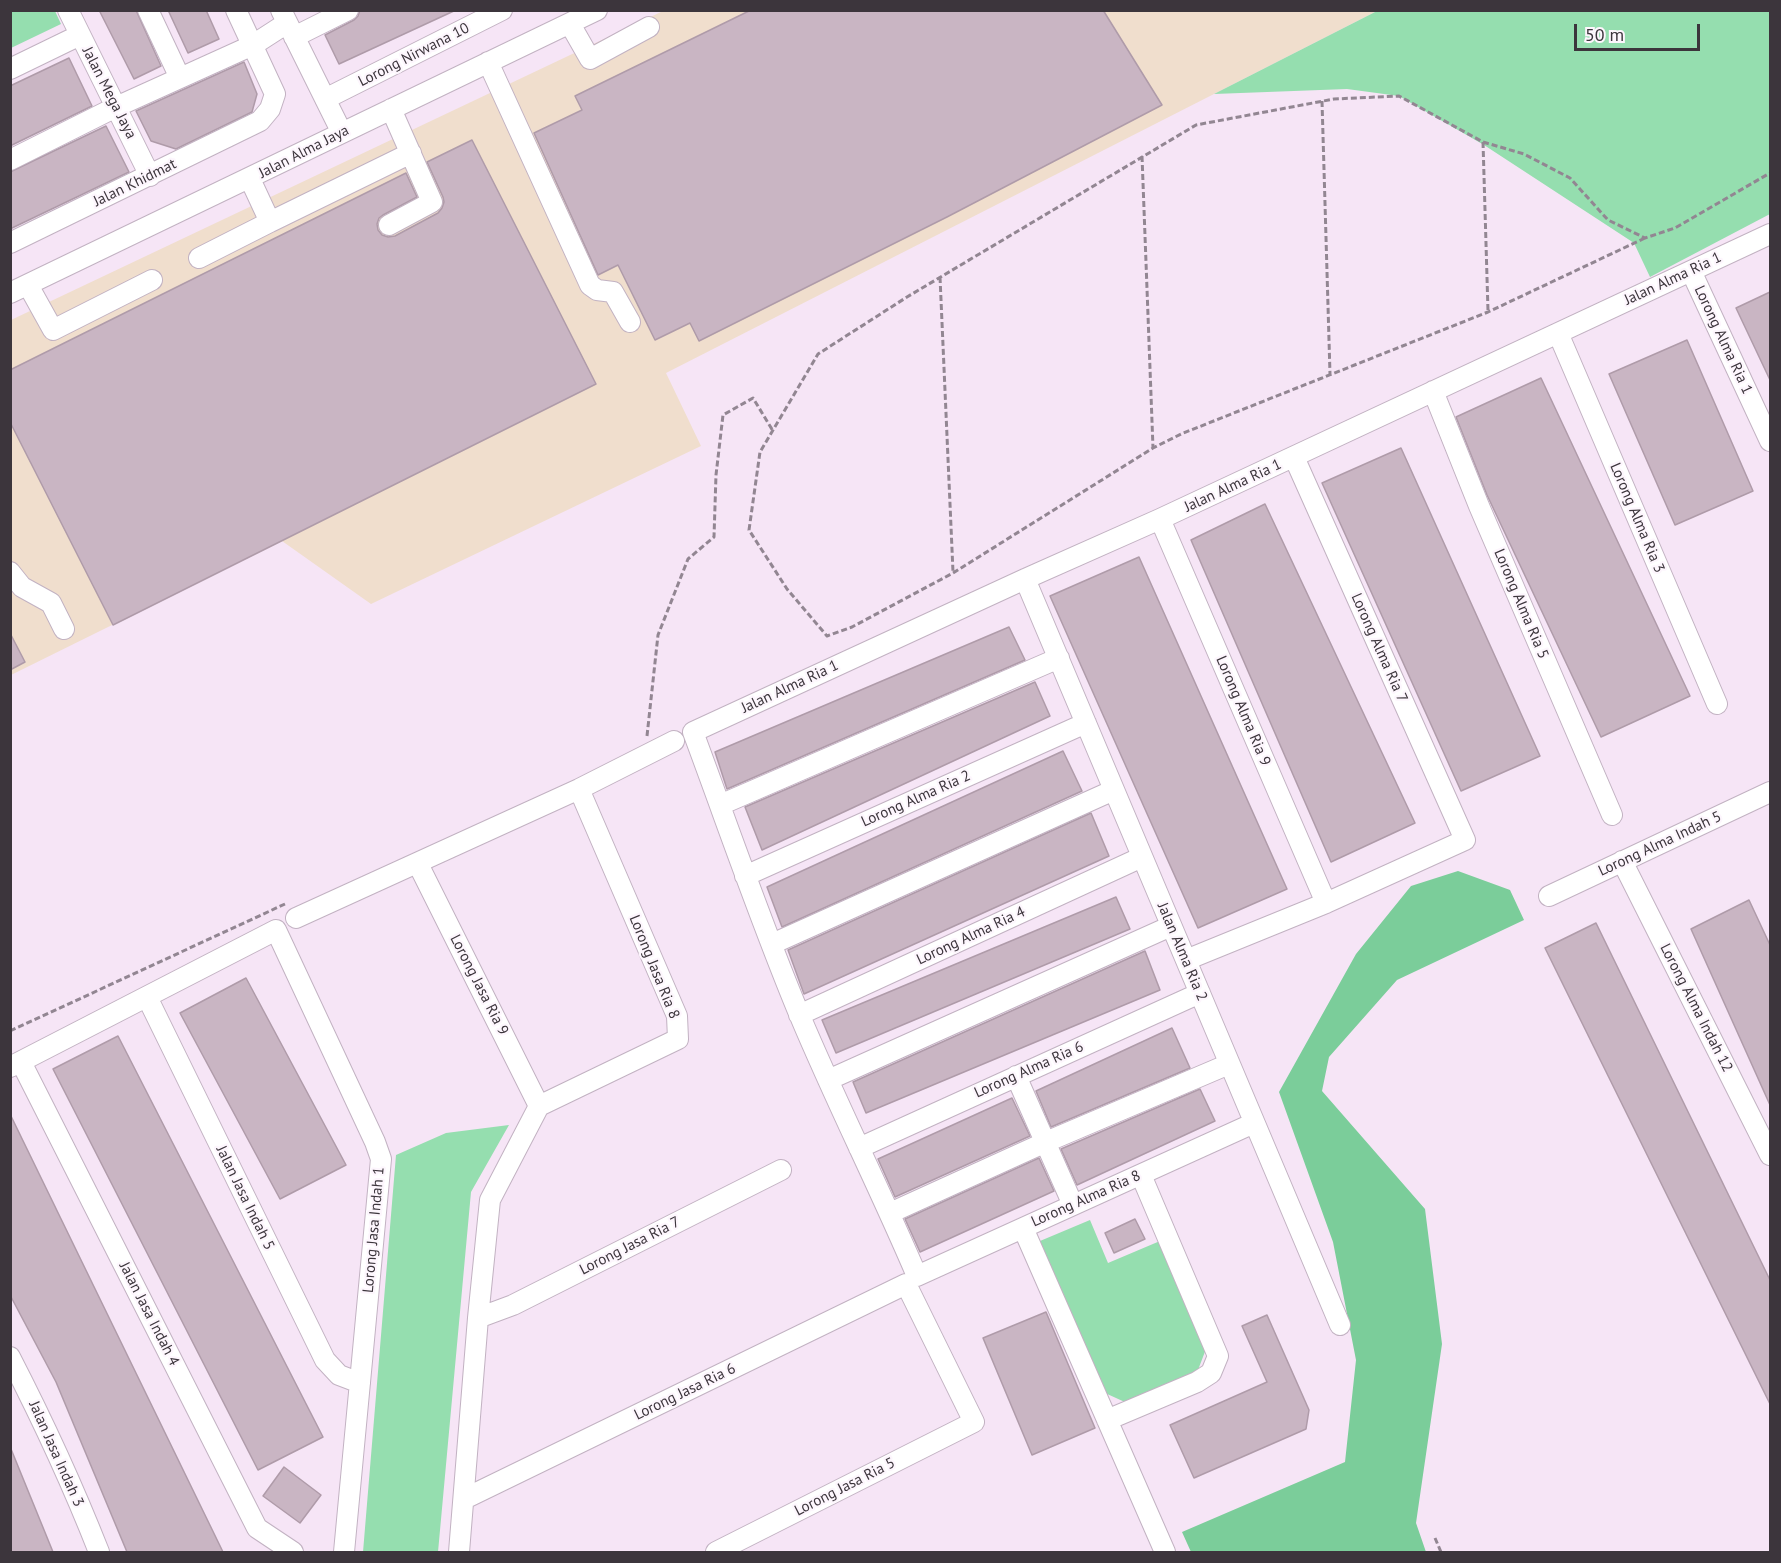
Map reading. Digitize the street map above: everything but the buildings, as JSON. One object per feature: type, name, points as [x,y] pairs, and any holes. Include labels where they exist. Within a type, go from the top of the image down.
[{"type":"street","name":"Jalan Mega Jaya","points":[[68,10],[150,176]]},
{"type":"street","points":[[148,10],[180,78]]},
{"type":"street","points":[[236,10],[253,45]]},
{"type":"street","points":[[10,160],[116,107],[253,45],[287,23],[348,10]]},
{"type":"street","name":"Jalan Alma Jaya","points":[[19,289],[597,10]]},
{"type":"street","name":"Lorong Nirwana 10","points":[[325,99],[494,12]]},
{"type":"street","points":[[287,23],[342,133]]},
{"type":"street","points":[[570,24],[590,59],[649,27]]},
{"type":"street","points":[[10,69],[80,35]]},
{"type":"street","name":"Jalan Khidmat","points":[[10,243],[260,121],[270,109],[275,94],[253,45]]},
{"type":"street","points":[[488,62],[590,285],[597,290],[613,292],[630,321]]},
{"type":"street","points":[[389,225],[432,202],[392,109]]},
{"type":"street","points":[[199,258],[411,153]]},
{"type":"street","points":[[250,179],[270,222]]},
{"type":"street","name":"Jalan Alma Ria 1","points":[[720,806],[693,732],[1160,519],[1770,234]]},
{"type":"street","name":"Lorong Alma Ria 1","points":[[1691,271],[1770,441]]},
{"type":"street","points":[[19,289],[53,330],[152,280]]},
{"type":"street","name":"Lorong Alma Ria 3","points":[[1558,333],[1717,704]]},
{"type":"street","name":"Lorong Alma Ria 5","points":[[1433,391],[1479,506],[1612,815]]},
{"type":"street","name":"Lorong Alma Ria 7","points":[[1294,457],[1464,840],[1326,903]]},
{"type":"street","name":"Lorong Alma Ria 9","points":[[1160,519],[1326,903]]},
{"type":"street","points":[[10,572],[22,586],[51,603],[64,629]]},
{"type":"street","name":"Jalan Alma Ria 2","points":[[1025,579],[1340,1325]]},
{"type":"street","points":[[912,1280],[891,1213],[858,1148],[800,1015],[720,806],[1059,658]]},
{"type":"street","name":"Lorong Alma Ria 2","points":[[745,876],[1086,723]]},
{"type":"street","points":[[294,910],[418,864],[579,789],[674,741]]},
{"type":"street","name":"Lorong Jasa Ria 8","points":[[539,1106],[678,1039],[677,1016],[579,789]]},
{"type":"street","points":[[772,944],[1114,790]]},
{"type":"street","name":"Lorong Alma Indah 5","points":[[1549,896],[1622,861],[1769,797]]},
{"type":"street","name":"Lorong Alma Ria 4","points":[[800,1015],[1142,857]]},
{"type":"street","name":"Lorong Alma Indah 12","points":[[1622,861],[1770,1155]]},
{"type":"street","name":"Lorong Jasa Ria 9","points":[[418,864],[539,1106]]},
{"type":"street","points":[[1186,960],[1326,903]]},
{"type":"street","points":[[828,1080],[1171,926]]},
{"type":"street","name":"Lorong Jasa Indah 1","points":[[147,997],[276,930],[381,1158],[344,1552]]},
{"type":"street","name":"Lorong Alma Ria 6","points":[[858,1148],[1200,993]]},
{"type":"street","points":[[16,1064],[147,997]]},
{"type":"street","name":"Jalan Jasa Indah 5","points":[[147,997],[325,1360],[339,1375],[360,1383]]},
{"type":"street","name":"Jalan Jasa Indah 4","points":[[16,1064],[257,1528],[293,1552]]},
{"type":"street","points":[[891,1213],[1046,1142],[1230,1064]]},
{"type":"street","points":[[1016,1076],[1073,1205]]},
{"type":"street","points":[[459,1552],[490,1200],[539,1106]]},
{"type":"street","name":"Lorong Alma Ria 8","points":[[912,1280],[1254,1123]]},
{"type":"street","name":"Lorong Jasa Ria 7","points":[[478,1318],[513,1305],[781,1170]]},
{"type":"street","points":[[1107,1420],[1197,1382],[1211,1373],[1218,1356],[1140,1174]]},
{"type":"street","points":[[1023,1228],[1165,1552]]},
{"type":"street","name":"Lorong Jasa Ria 5","points":[[716,1552],[974,1422],[912,1280]]},
{"type":"street","name":"Lorong Jasa Ria 6","points":[[465,1500],[912,1280]]},
{"type":"street","name":"Jalan Jasa Indah 3","points":[[10,1357],[39,1414],[99,1552]]},
{"type":"path","points":[[1645,238],[1608,220],[1570,178],[1524,153],[1483,142],[1399,96],[1334,99],[1196,125],[940,277],[818,354],[760,452],[749,530],[788,589],[827,636],[852,627],[953,573],[1153,448],[1181,434],[1488,312],[1645,238],[1675,228],[1770,173]]},
{"type":"path","points":[[1322,101],[1330,374]]},
{"type":"path","points":[[1483,142],[1488,312]]},
{"type":"path","points":[[1142,156],[1153,448]]},
{"type":"path","points":[[940,277],[953,573]]},
{"type":"path","points":[[647,736],[658,635],[688,559],[714,537],[716,475],[723,415],[753,398],[773,431]]},
{"type":"path","points":[[10,1031],[294,910]]},
{"type":"path","points":[[1435,1538],[1441,1552]]},
{"type":"shaded area","points":[[663,11],[1377,11],[666,373],[701,446],[371,604],[282,541],[11,675],[11,320]]},
{"type":"green space","points":[[10,11],[55,11],[61,24],[11,48]]},
{"type":"green space","points":[[1377,11],[1770,11],[1770,214],[1650,277],[1634,243],[1484,145],[1399,96],[1347,89],[1214,94]]},
{"type":"green space","points":[[1458,871],[1510,890],[1524,920],[1397,980],[1329,1057],[1322,1091],[1425,1209],[1442,1344],[1416,1523],[1426,1552],[1191,1552],[1182,1532],[1345,1462],[1356,1360],[1333,1242],[1279,1092],[1356,954],[1411,886]]},
{"type":"green space","points":[[509,1125],[471,1192],[438,1552],[363,1552],[396,1155],[446,1133]]},
{"type":"green space","points":[[1090,1220],[1108,1263],[1160,1241],[1206,1349],[1198,1370],[1127,1403],[1105,1393],[1040,1241]]}]
